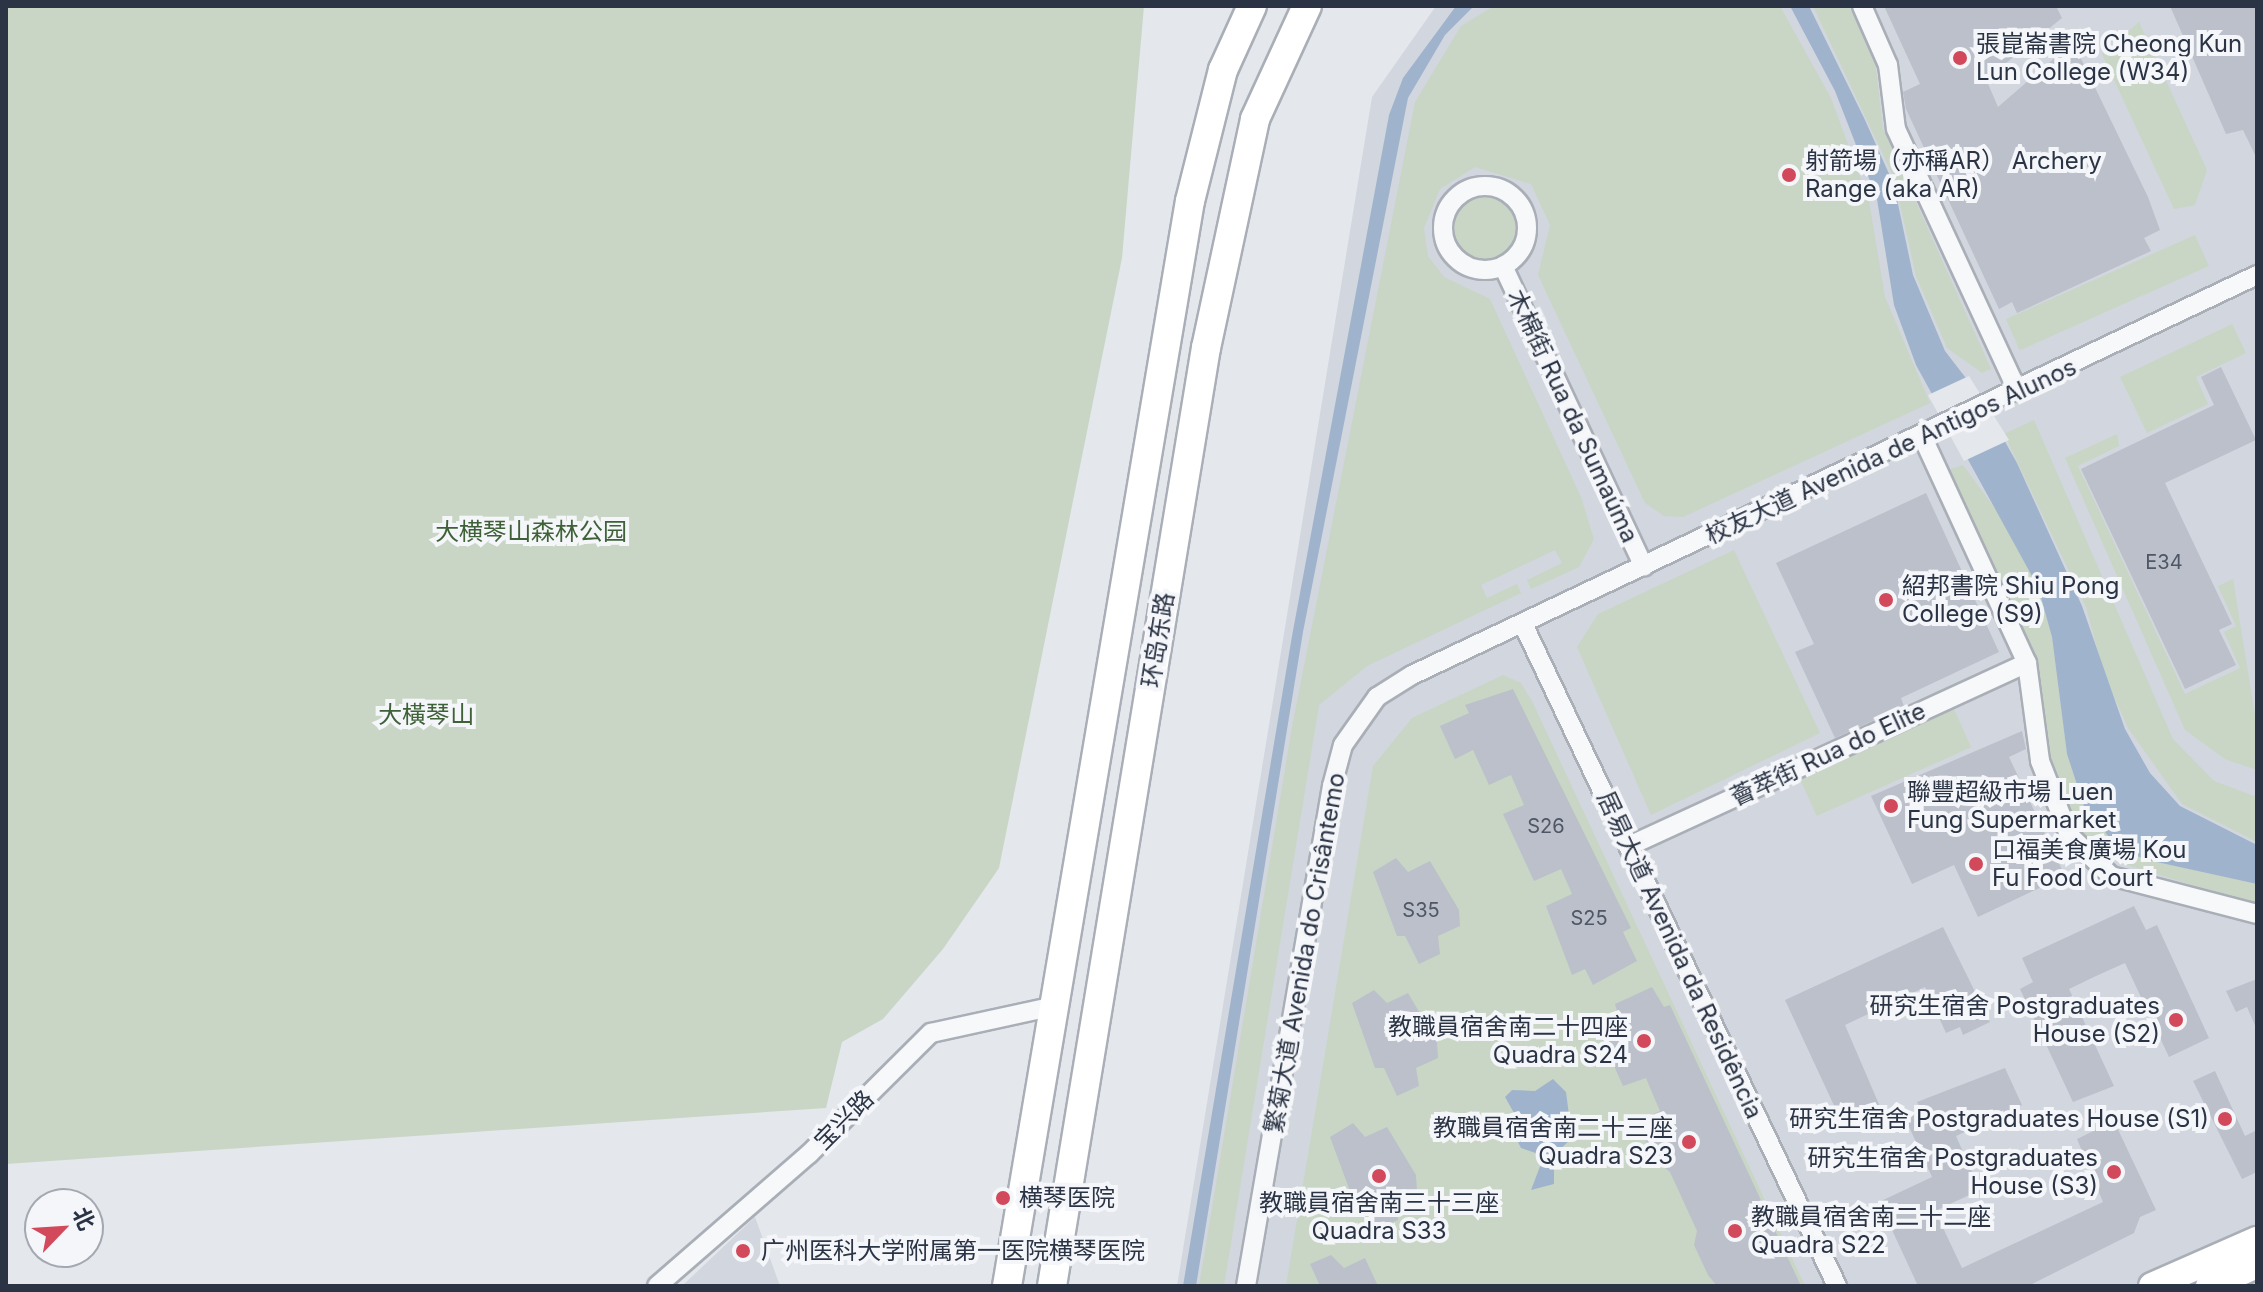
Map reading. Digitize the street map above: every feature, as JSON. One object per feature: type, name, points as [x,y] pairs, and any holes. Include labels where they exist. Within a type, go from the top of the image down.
[{"type":"main road","name":"环岛东路","points":[[1007,1286],[1199,155],[1223,70],[1252,6]]},
{"type":"main road","name":"环岛东路","points":[[1052,1286],[1206,348],[1255,119],[1307,6]]},
{"type":"main road","points":[[1168,341],[1187,358],[1206,348]]},
{"type":"main road","points":[[2152,1286],[2257,1240]]},
{"type":"main road","points":[[2209,1286],[2257,1265]]},
{"type":"street","points":[[1862,6],[1888,65],[1896,129],[2010,396]]},
{"type":"street","points":[[1474,187],[1498,188],[1524,213],[1526,238],[1503,266],[1467,265],[1444,236],[1453,201],[1474,187]]},
{"type":"street","name":"木棉街 Rua da Sumaúma","points":[[1503,266],[1644,567]]},
{"type":"street","name":"校友大道 Avenida de Antigos Alunos","points":[[1523,624],[2010,396],[2257,275]]},
{"type":"street","points":[[1924,435],[2027,663],[2040,761],[2069,835],[2111,876],[2257,914]]},
{"type":"street","name":"居易大道 Avenida da Residência","points":[[1523,624],[1837,1286]]},
{"type":"street","name":"繁菊大道 Avenida do Crisântemo","points":[[1246,1286],[1343,745],[1363,712],[1394,685],[1523,624]]},
{"type":"street","name":"薈萃街 Rua do Elite","points":[[1629,846],[2027,663]]},
{"type":"street","name":"宝兴路","points":[[657,1286],[809,1154],[931,1033],[1055,1006]]},
{"type":"shaded area","points":[[1436,6],[2257,6],[2257,1286],[1177,1286],[1372,97]]},
{"type":"shaded area","name":"广州医科大学附属第一医院横琴医院","points":[[755,1217],[780,1286],[682,1286]]},
{"type":"green space","name":"大橫琴山","points":[[6,6],[1144,6],[1122,258],[999,868],[943,949],[883,1019],[842,1042],[826,1108],[6,1164]]},
{"type":"green space","points":[[1494,6],[1780,6],[1831,98],[1869,201],[1885,297],[1930,403],[1683,517],[1664,516],[1645,503],[1538,275],[1550,225],[1531,184],[1475,167],[1440,189],[1424,228],[1428,256],[1444,277],[1490,299],[1581,497],[1594,539],[1579,567],[1531,589],[1527,580],[1562,563],[1555,550],[1481,585],[1487,598],[1517,584],[1521,593],[1367,666],[1319,705],[1224,1286],[1199,1286],[1292,727],[1415,102],[1461,26]]},
{"type":"green space","points":[[1813,6],[1849,6],[1875,60],[1883,129],[1991,369],[1982,373],[1947,348],[1916,276],[1894,178]]},
{"type":"green space","points":[[2139,22],[2207,170],[2195,205],[2174,209],[2102,54]]},
{"type":"green space","points":[[1487,195],[1510,205],[1520,228],[1510,251],[1487,261],[1464,251],[1454,228],[1464,205]]},
{"type":"green space","points":[[2195,235],[2209,266],[2020,350],[2006,319]]},
{"type":"green space","points":[[2232,324],[2246,353],[2196,377],[2208,404],[2147,433],[2120,377]]},
{"type":"green space","points":[[2034,420],[2173,739],[2214,781],[2257,797],[2257,842],[2182,804],[2128,728],[2104,674],[2086,607],[2004,434]]},
{"type":"green space","points":[[2117,434],[2119,446],[2078,466],[2185,694],[2240,668],[2224,632],[2236,626],[2218,586],[2233,579],[2257,728],[2257,770],[2225,759],[2185,730],[2065,458]]},
{"type":"green space","points":[[1963,465],[2015,536],[2038,587],[2052,637],[2067,754],[2143,859],[2257,884],[2257,905],[2118,862],[2086,840],[2064,810],[2051,778],[2034,653],[1945,471]]},
{"type":"green space","points":[[1734,550],[1820,733],[1651,815],[1577,647],[1598,614]]},
{"type":"green space","points":[[1503,675],[1521,683],[1532,701],[1805,1286],[1286,1286],[1373,766],[1412,718]]},
{"type":"green space","points":[[1954,709],[1971,747],[1817,816],[1800,778]]},
{"type":"water","points":[[1456,6],[1474,6],[1445,35],[1408,98],[1303,632],[1196,1286],[1183,1286],[1292,636],[1389,115],[1403,78]]},
{"type":"water","points":[[1790,6],[1809,6],[1865,120],[1894,185],[1913,275],[1945,351],[1979,395],[2017,463],[2082,606],[2125,729],[2150,773],[2180,806],[2257,845],[2257,884],[2143,859],[2113,842],[2084,806],[2067,754],[2052,637],[2038,587],[1916,365],[1894,305],[1877,199],[1835,91]]},
{"type":"water","points":[[1553,1079],[1566,1092],[1572,1138],[1554,1155],[1554,1184],[1531,1190],[1544,1156],[1521,1148],[1514,1134],[1518,1120],[1505,1097],[1512,1090],[1535,1091]]},
{"type":"pier","points":[[1969,376],[2009,440],[1964,461],[1928,395]]},
{"type":"building","points":[[1884,6],[2056,6],[2062,18],[1986,79],[1998,107],[2073,42],[2148,197],[2160,230],[2144,238],[2151,251],[2017,313],[2012,302],[1999,309],[1906,109],[1903,92],[1920,84]]},
{"type":"building","points":[[2170,6],[2257,6],[2257,159],[2243,130],[2226,134]]},
{"type":"building","points":[[2221,367],[2256,440],[2165,483],[2232,624],[2219,630],[2236,665],[2185,689],[2081,469],[2214,405],[2201,377]]},
{"type":"building","name":"紹邦書院 Shiu Pong College (S9)","points":[[1926,493],[1999,652],[1901,698],[1904,706],[1835,738],[1795,652],[1814,644],[1776,563]]},
{"type":"building","points":[[1513,689],[1631,928],[1623,932],[1637,961],[1593,985],[1585,969],[1572,975],[1546,906],[1572,894],[1561,869],[1534,881],[1503,814],[1524,805],[1511,775],[1489,785],[1473,750],[1455,759],[1440,726],[1469,713],[1465,705]]},
{"type":"building","points":[[2022,731],[2026,749],[2009,757],[2065,876],[1978,917],[1954,865],[1912,884],[1871,796]]},
{"type":"building","points":[[1396,858],[1408,872],[1430,861],[1459,910],[1460,926],[1438,936],[1440,954],[1419,964],[1405,936],[1397,936],[1373,872]]},
{"type":"building","name":"研究生宿舍 Postgraduates House (S2)","points":[[2134,906],[2146,930],[2157,925],[2209,1038],[2169,1057],[2125,963],[2096,976],[2069,989],[2114,1086],[2073,1102],[2020,989],[2033,982],[2022,958]]},
{"type":"building","points":[[1943,927],[1990,1022],[1963,1035],[1960,1027],[1946,1033],[1925,987],[1845,1025],[1881,1109],[1844,1127],[1785,1000]]},
{"type":"building","points":[[2257,979],[2257,1030],[2247,1007],[2236,1012],[2226,991]]},
{"type":"building","points":[[1652,987],[1664,1007],[1670,1005],[1801,1286],[1717,1286],[1708,1275],[1694,1245],[1697,1231],[1670,1172],[1654,1159],[1642,1132],[1642,1119],[1660,1111],[1646,1078],[1623,1086],[1601,1037],[1621,1025],[1615,1004]]},
{"type":"building","points":[[1374,990],[1387,1003],[1408,993],[1437,1042],[1438,1058],[1416,1068],[1419,1086],[1397,1096],[1384,1068],[1375,1068],[1352,1003]]},
{"type":"building","name":"研究生宿舍 Postgraduates House (S3)","points":[[2005,1068],[2022,1105],[1956,1136],[1980,1190],[1935,1211],[1962,1268],[2103,1202],[2077,1139],[2114,1121],[2156,1210],[2140,1217],[2134,1233],[2028,1286],[1918,1286],[1879,1202],[1932,1177],[1905,1118],[1921,1110],[1917,1102]]},
{"type":"building","name":"研究生宿舍 Postgraduates House (S1)","points":[[2215,1071],[2245,1136],[2257,1130],[2257,1172],[2242,1179],[2193,1081]]},
{"type":"building","name":"教職員宿舍南三十三座 Quadra S33","points":[[1353,1123],[1365,1137],[1387,1127],[1416,1175],[1417,1191],[1395,1201],[1398,1220],[1376,1230],[1363,1201],[1354,1202],[1330,1137]]},
{"type":"building","points":[[1331,1255],[1344,1268],[1365,1258],[1378,1286],[1320,1286],[1310,1264]]},
{"type":"place","name":"張崑崙書院 Cheong Kun Lun College (W34)","points":[[1960,58]]},
{"type":"place","name":"射箭場（亦稱AR） Archery Range (aka AR)","points":[[1789,175]]},
{"type":"place","name":"紹邦書院 Shiu Pong College (S9)","points":[[1886,600]]},
{"type":"place","name":"聯豐超級市場 Luen Fung Supermarket","points":[[1891,806]]},
{"type":"place","name":"口福美食廣場 Kou Fu Food Court","points":[[1976,864]]},
{"type":"place","name":"研究生宿舍 Postgraduates House (S2)","points":[[2176,1020]]},
{"type":"place","name":"教職員宿舍南二十四座 Quadra S24","points":[[1644,1041]]},
{"type":"place","name":"研究生宿舍 Postgraduates House (S1)","points":[[2225,1119]]},
{"type":"place","name":"教職員宿舍南二十三座 Quadra S23","points":[[1689,1142]]},
{"type":"place","name":"研究生宿舍 Postgraduates House (S3)","points":[[2114,1172]]},
{"type":"place","name":"教職員宿舍南三十三座 Quadra S33","points":[[1379,1176]]},
{"type":"place","name":"横琴医院","points":[[1003,1198]]},
{"type":"place","name":"教職員宿舍南二十二座 Quadra S22","points":[[1735,1231]]},
{"type":"place","name":"广州医科大学附属第一医院横琴医院","points":[[743,1251]]},
{"type":"park label","name":"大横琴山森林公园","points":[[531,532]]}]
